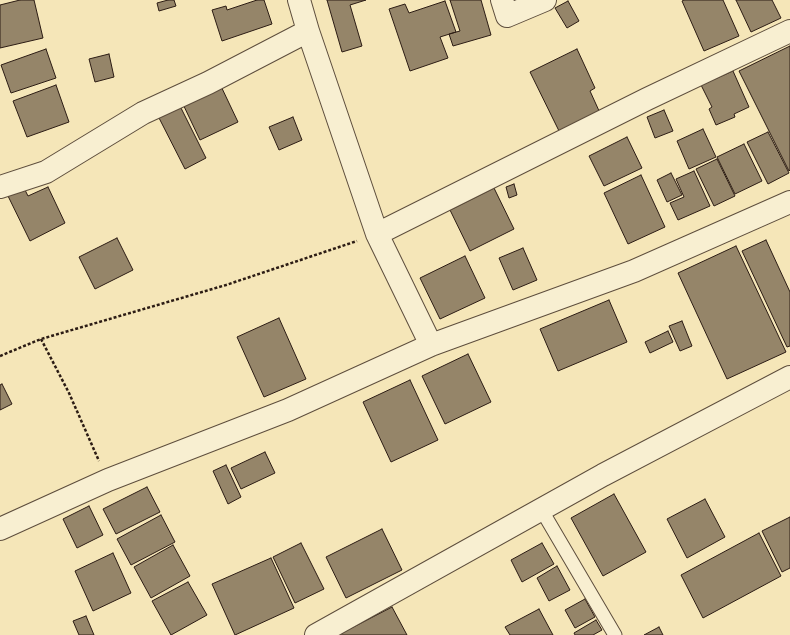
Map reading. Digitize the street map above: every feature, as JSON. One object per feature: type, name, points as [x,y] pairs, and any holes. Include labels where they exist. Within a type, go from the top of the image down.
[{"type":"street","points":[[299,0],[308,31],[378,234],[431,345]]},
{"type":"street","points":[[502,0],[506,16],[545,0]]},
{"type":"street","points":[[0,187],[46,172],[143,113],[208,83],[308,31]]},
{"type":"street","points":[[378,234],[647,99],[790,31]]},
{"type":"street","points":[[0,529],[108,480],[288,410],[431,345],[634,271],[790,202]]},
{"type":"street","points":[[316,635],[541,509],[790,377]]},
{"type":"lane","points":[[541,509],[615,635]]},
{"type":"path","points":[[0,356],[41,339],[226,286],[378,234]]},
{"type":"path","points":[[41,339],[69,393],[108,480]]},
{"type":"building","points":[[20,0],[34,0],[43,38],[0,48],[0,5]]},
{"type":"building","points":[[174,0],[176,6],[159,11],[157,3]]},
{"type":"building","points":[[257,0],[264,0],[272,24],[222,41],[212,10],[226,6],[227,10]]},
{"type":"building","points":[[327,0],[366,0],[350,5],[362,46],[342,52]]},
{"type":"building","points":[[450,0],[481,0],[491,35],[453,46],[449,34],[460,31]]},
{"type":"building","points":[[723,0],[739,36],[704,51],[682,1]]},
{"type":"building","points":[[736,0],[772,0],[781,18],[751,32]]},
{"type":"building","points":[[445,1],[456,32],[440,37],[448,58],[410,71],[389,9],[405,4],[409,13]]},
{"type":"building","points":[[568,1],[579,21],[567,28],[555,8]]},
{"type":"building","points":[[790,46],[790,170],[789,171],[739,71]]},
{"type":"building","points":[[46,49],[56,78],[11,93],[1,65]]},
{"type":"building","points":[[577,49],[595,88],[590,91],[600,113],[560,133],[530,72]]},
{"type":"building","points":[[109,54],[114,77],[95,82],[89,59]]},
{"type":"building","points":[[733,71],[749,107],[734,114],[735,117],[716,125],[709,109],[712,107],[701,85]]},
{"type":"building","points":[[219,82],[238,122],[200,140],[181,100]]},
{"type":"building","points":[[56,85],[69,122],[27,137],[13,101]]},
{"type":"building","points":[[179,104],[206,158],[185,169],[157,114]]},
{"type":"building","points":[[664,110],[673,131],[655,138],[647,117]]},
{"type":"building","points":[[293,117],[302,140],[279,150],[269,127]]},
{"type":"building","points":[[703,129],[716,157],[689,169],[677,141]]},
{"type":"building","points":[[768,132],[789,173],[768,184],[747,142]]},
{"type":"building","points":[[627,137],[642,168],[604,186],[589,156]]},
{"type":"building","points":[[744,144],[762,181],[735,194],[717,157]]},
{"type":"building","points":[[717,159],[735,196],[714,206],[696,169]]},
{"type":"building","points":[[694,171],[710,206],[678,220],[670,203],[684,197],[676,179]]},
{"type":"building","points":[[671,173],[682,195],[667,202],[657,180]]},
{"type":"building","points":[[641,175],[665,227],[628,244],[604,193]]},
{"type":"building","points":[[514,184],[517,195],[509,198],[506,187]]},
{"type":"building","points":[[48,187],[65,223],[30,241],[8,196],[24,188],[28,196]]},
{"type":"building","points":[[494,188],[514,229],[470,251],[450,210]]},
{"type":"building","points":[[117,238],[133,270],[95,289],[79,257]]},
{"type":"building","points":[[766,240],[790,292],[790,346],[787,347],[742,251]]},
{"type":"building","points":[[736,246],[786,352],[727,379],[678,273]]},
{"type":"building","points":[[523,248],[537,280],[513,290],[499,258]]},
{"type":"building","points":[[465,256],[485,298],[440,319],[420,278]]},
{"type":"building","points":[[609,300],[627,342],[558,371],[540,329]]},
{"type":"building","points":[[279,318],[306,379],[264,397],[237,337]]},
{"type":"building","points":[[682,321],[692,346],[680,351],[669,326]]},
{"type":"building","points":[[668,331],[673,342],[650,353],[645,342]]},
{"type":"building","points":[[468,354],[491,402],[445,424],[422,376]]},
{"type":"building","points":[[410,380],[438,440],[391,462],[363,402]]},
{"type":"building","points":[[2,384],[12,404],[0,410],[0,385]]},
{"type":"building","points":[[265,452],[275,473],[241,489],[231,468]]},
{"type":"building","points":[[226,465],[241,497],[228,504],[213,471]]},
{"type":"building","points":[[147,487],[160,512],[116,534],[103,509]]},
{"type":"building","points":[[614,494],[646,552],[603,576],[571,518]]},
{"type":"building","points":[[705,499],[725,537],[687,558],[667,519]]},
{"type":"building","points":[[89,506],[103,535],[77,548],[63,519]]},
{"type":"building","points":[[161,515],[175,542],[131,565],[117,539]]},
{"type":"building","points":[[790,517],[790,568],[782,572],[762,531]]},
{"type":"building","points":[[382,529],[402,570],[346,598],[326,557]]},
{"type":"building","points":[[759,533],[781,576],[703,618],[681,575]]},
{"type":"building","points":[[301,543],[324,589],[295,603],[273,557]]},
{"type":"building","points":[[542,543],[554,564],[522,582],[511,560]]},
{"type":"building","points":[[173,545],[190,576],[151,598],[134,567]]},
{"type":"building","points":[[113,553],[131,593],[93,611],[75,571]]},
{"type":"building","points":[[271,558],[294,608],[235,635],[212,584]]},
{"type":"building","points":[[557,566],[570,590],[549,601],[537,578]]},
{"type":"building","points":[[188,582],[207,615],[171,635],[152,601]]},
{"type":"building","points":[[585,599],[595,617],[575,628],[565,610]]},
{"type":"building","points":[[392,607],[407,635],[338,635]]},
{"type":"building","points":[[539,609],[553,635],[510,635],[505,627]]},
{"type":"building","points":[[86,616],[94,635],[79,635],[73,621]]},
{"type":"building","points":[[596,620],[602,630],[593,635],[575,635],[574,633]]},
{"type":"building","points":[[659,627],[663,635],[644,635]]}]
